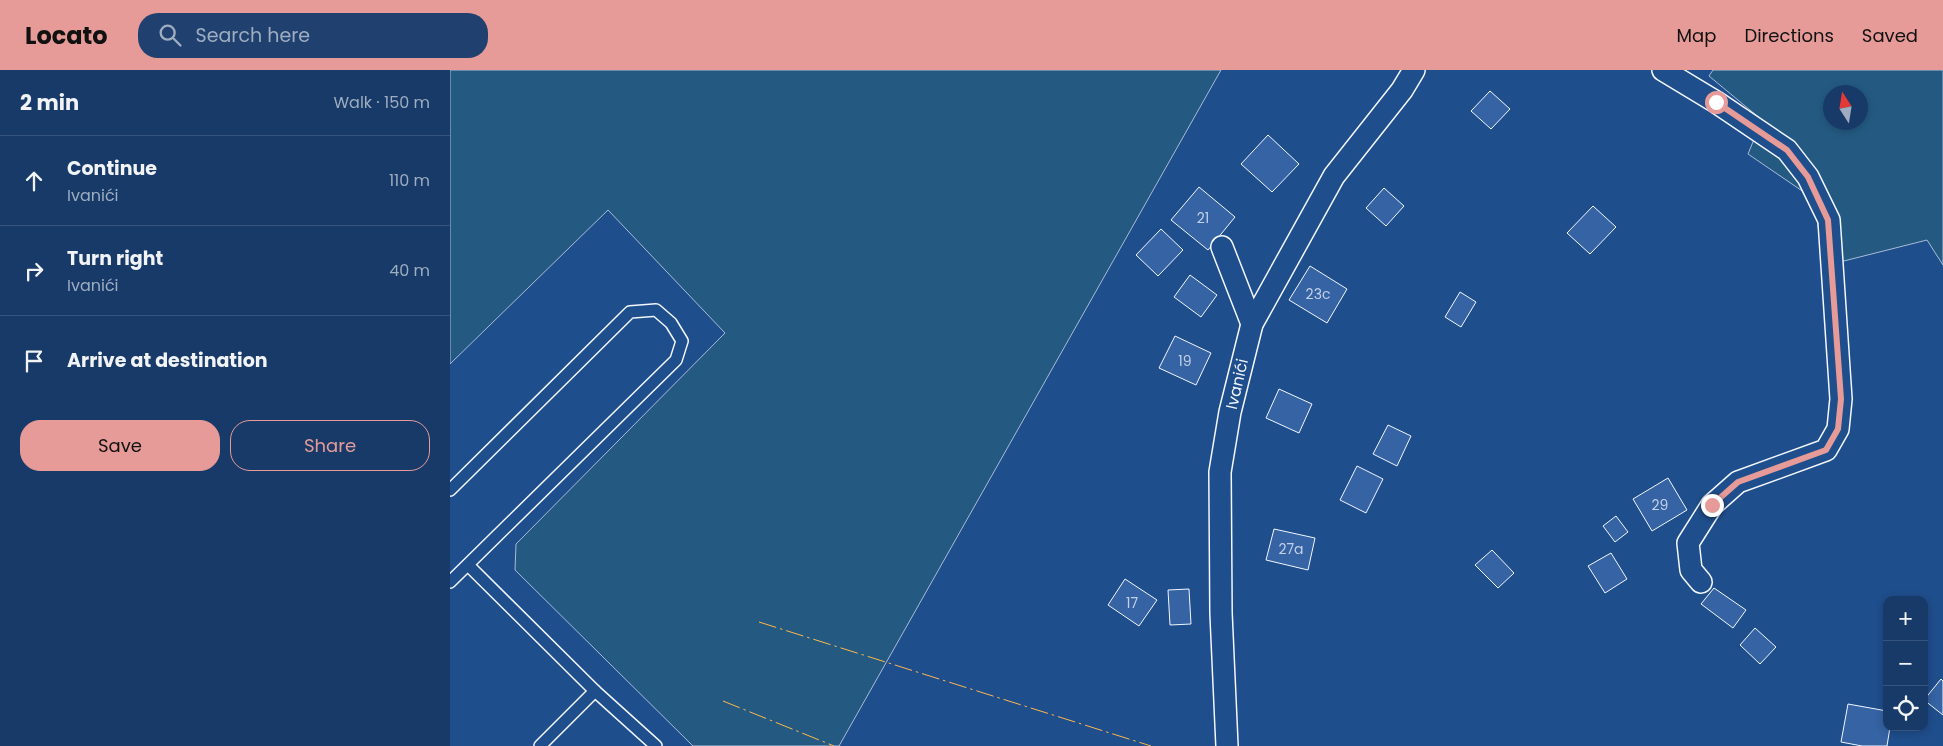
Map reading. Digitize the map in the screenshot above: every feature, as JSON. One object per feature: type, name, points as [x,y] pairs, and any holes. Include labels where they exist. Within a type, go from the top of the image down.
[{"type":"street","name":"Ivanići","points":[[1227,746],[1222,613],[1220,472],[1230,412],[1252,324],[1334,176],[1402,90],[1414,70]]},
{"type":"street","points":[[1663,70],[1716,102],[1787,150],[1808,177],[1828,220],[1832,259],[1841,399],[1838,429],[1826,450],[1738,482],[1712,505],[1688,543],[1691,570],[1701,582]]},
{"type":"street","points":[[1222,247],[1252,324]]},
{"type":"lane","points":[[450,490],[630,312],[656,310],[671,323],[682,341],[676,360],[450,582]]},
{"type":"lane","points":[[468,564],[595,691],[656,746]]},
{"type":"lane","points":[[540,746],[595,691]]},
{"type":"shaded area","points":[[450,70],[1221,70],[839,746],[693,746],[515,570],[516,544],[725,333],[608,210],[450,364]]},
{"type":"shaded area","points":[[1713,70],[1943,70],[1943,265],[1927,240],[1824,266],[1814,199],[1748,154],[1762,120],[1709,76]]},
{"type":"building","points":[[1490,91],[1510,109],[1491,129],[1471,111]]},
{"type":"building","points":[[1268,135],[1299,164],[1272,192],[1241,164]]},
{"type":"building","points":[[1199,187],[1235,217],[1208,250],[1171,220]]},
{"type":"building","points":[[1384,188],[1404,206],[1386,226],[1366,208]]},
{"type":"building","points":[[1593,206],[1616,227],[1590,254],[1567,233]]},
{"type":"building","points":[[1161,229],[1183,250],[1158,276],[1136,255]]},
{"type":"building","points":[[1310,266],[1347,289],[1327,323],[1289,300]]},
{"type":"building","points":[[1190,275],[1217,295],[1201,317],[1174,297]]},
{"type":"building","points":[[1460,292],[1476,302],[1461,327],[1445,317]]},
{"type":"building","points":[[1175,336],[1211,353],[1196,385],[1159,368]]},
{"type":"building","points":[[1279,389],[1312,404],[1299,433],[1266,418]]},
{"type":"building","points":[[1388,425],[1411,436],[1397,466],[1373,454]]},
{"type":"building","points":[[1357,466],[1383,479],[1366,513],[1340,500]]},
{"type":"building","points":[[1668,478],[1687,510],[1652,531],[1633,499]]},
{"type":"building","points":[[1616,516],[1628,532],[1615,542],[1603,526]]},
{"type":"building","points":[[1274,529],[1315,538],[1308,570],[1266,560]]},
{"type":"building","points":[[1492,550],[1514,573],[1498,588],[1475,565]]},
{"type":"building","points":[[1611,553],[1627,579],[1605,593],[1588,566]]},
{"type":"building","points":[[1125,579],[1157,600],[1139,626],[1108,605]]},
{"type":"building","points":[[1714,588],[1746,610],[1733,628],[1701,604]]},
{"type":"building","points":[[1189,589],[1191,624],[1170,625],[1168,590]]},
{"type":"building","points":[[1755,628],[1776,647],[1760,664],[1740,645]]},
{"type":"building","points":[[1941,679],[1943,681],[1943,715],[1928,703],[1928,695]]},
{"type":"building","points":[[1848,704],[1883,710],[1883,731],[1889,731],[1887,746],[1862,746],[1841,742]]},
{"type":"power","points":[[759,622],[1151,746]]},
{"type":"power","points":[[723,701],[834,746]]},
{"type":"route","points":[[1712,505],[1738,482],[1776,467],[1806,459],[1826,450],[1838,429],[1841,399],[1828,220],[1808,177],[1787,150],[1716,102]]}]
